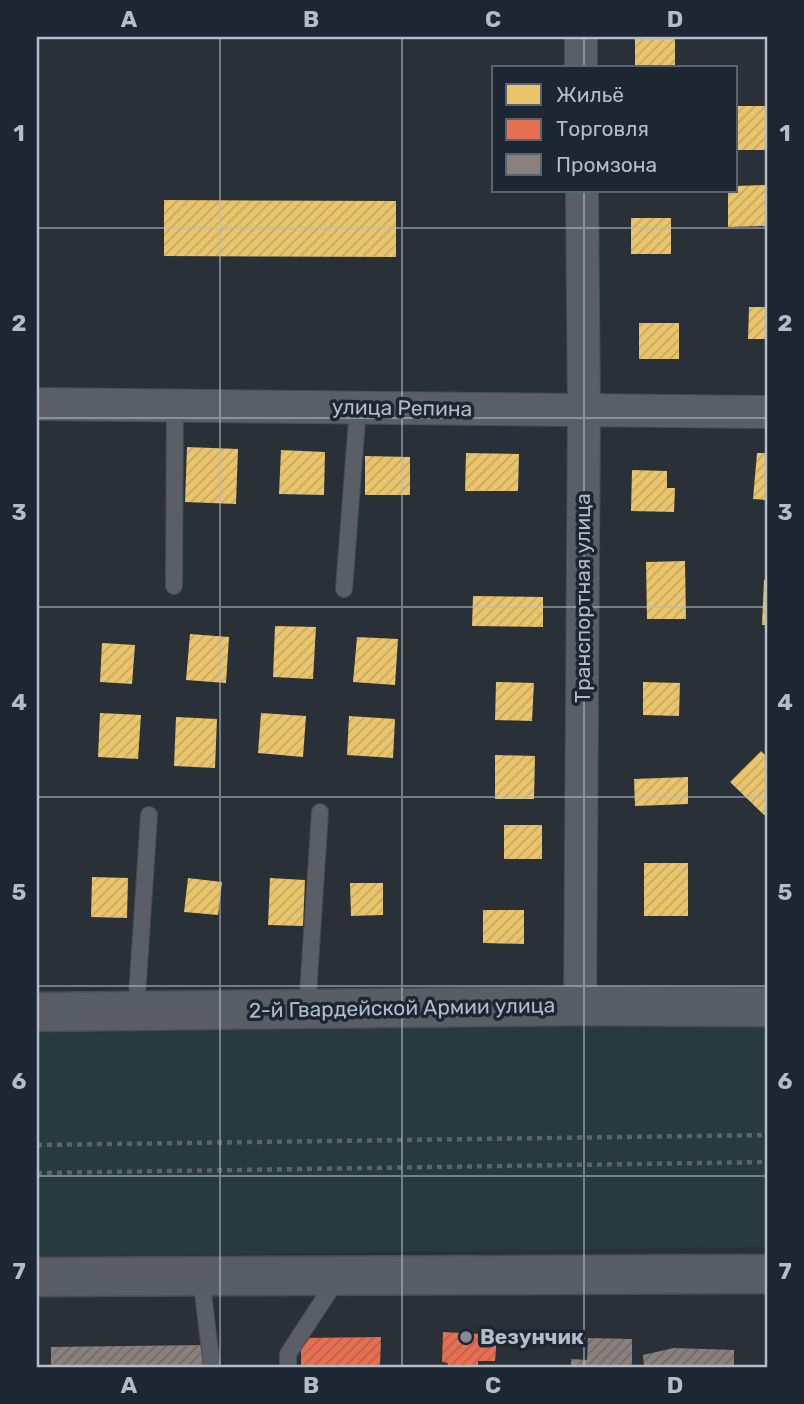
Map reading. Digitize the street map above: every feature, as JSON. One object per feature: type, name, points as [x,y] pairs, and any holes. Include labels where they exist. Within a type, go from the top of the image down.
[{"type":"main road","name":"2-й Гвардейской Армии улица","points":[[37,1012],[580,1006],[767,1007]]},
{"type":"main road","points":[[37,1277],[767,1274]]},
{"type":"street","points":[[581,37],[581,66]]},
{"type":"street","name":"Транспортная улица","points":[[580,1006],[584,410],[582,192]]},
{"type":"street","name":"улица Репина","points":[[37,404],[767,412]]},
{"type":"lane","points":[[174,586],[176,405]]},
{"type":"lane","points":[[344,589],[358,407]]},
{"type":"lane","points":[[307,1009],[320,812]]},
{"type":"lane","points":[[136,1011],[149,815]]},
{"type":"lane","points":[[288,1367],[288,1354],[339,1276]]},
{"type":"lane","points":[[201,1277],[212,1367]]},
{"type":"path","points":[[37,1145],[767,1135]]},
{"type":"path","points":[[37,1173],[767,1161]]},
{"type":"green space","points":[[767,1024],[767,1247],[37,1257],[37,1033]]},
{"type":"building: Жильё","points":[[635,37],[675,37],[675,66],[635,66]]},
{"type":"building: Жильё","points":[[738,106],[767,106],[767,150],[738,150]]},
{"type":"building: Жильё","points":[[767,185],[767,226],[728,227],[728,192],[738,192],[738,186]]},
{"type":"building: Жильё","points":[[164,200],[396,201],[396,257],[164,256]]},
{"type":"building: Жильё","points":[[631,218],[671,218],[671,254],[631,254]]},
{"type":"building: Жильё","points":[[749,307],[767,307],[767,339],[748,339]]},
{"type":"building: Жильё","points":[[639,323],[679,323],[679,359],[639,359]]},
{"type":"building: Жильё","points":[[187,447],[238,449],[236,504],[185,502]]},
{"type":"building: Жильё","points":[[281,450],[325,452],[324,495],[279,494]]},
{"type":"building: Жильё","points":[[466,453],[519,454],[518,491],[465,491]]},
{"type":"building: Жильё","points":[[757,453],[767,453],[767,500],[753,499]]},
{"type":"building: Жильё","points":[[365,456],[410,457],[410,495],[365,495]]},
{"type":"building: Жильё","points":[[632,470],[667,471],[667,488],[675,488],[674,512],[631,511]]},
{"type":"building: Жильё","points":[[685,561],[686,619],[647,619],[646,562]]},
{"type":"building: Жильё","points":[[764,580],[767,580],[767,625],[762,625]]},
{"type":"building: Жильё","points":[[473,596],[543,597],[543,627],[472,626]]},
{"type":"building: Жильё","points":[[275,626],[316,627],[313,679],[273,677]]},
{"type":"building: Жильё","points":[[190,634],[229,637],[226,683],[186,680]]},
{"type":"building: Жильё","points":[[357,637],[398,639],[395,685],[353,682]]},
{"type":"building: Жильё","points":[[102,643],[135,645],[132,684],[100,682]]},
{"type":"building: Жильё","points":[[496,682],[534,683],[532,721],[495,720]]},
{"type":"building: Жильё","points":[[643,682],[680,683],[679,716],[643,715]]},
{"type":"building: Жильё","points":[[100,713],[141,715],[138,759],[98,757]]},
{"type":"building: Жильё","points":[[261,713],[306,716],[303,757],[258,753]]},
{"type":"building: Жильё","points":[[349,716],[395,719],[393,758],[347,755]]},
{"type":"building: Жильё","points":[[176,717],[217,719],[215,768],[174,766]]},
{"type":"building: Жильё","points":[[761,751],[767,757],[767,813],[764,815],[730,782]]},
{"type":"building: Жильё","points":[[495,755],[535,756],[534,799],[495,799]]},
{"type":"building: Жильё","points":[[688,777],[688,804],[635,806],[634,779]]},
{"type":"building: Жильё","points":[[504,825],[542,825],[542,859],[504,859]]},
{"type":"building: Жильё","points":[[644,863],[688,863],[688,916],[644,916]]},
{"type":"building: Жильё","points":[[92,877],[128,878],[127,918],[91,917]]},
{"type":"building: Жильё","points":[[188,878],[222,882],[218,915],[184,912]]},
{"type":"building: Жильё","points":[[270,878],[305,880],[303,926],[268,925]]},
{"type":"building: Жильё","points":[[350,883],[383,883],[383,915],[351,916]]},
{"type":"building: Жильё","points":[[483,910],[524,910],[524,944],[483,943]]},
{"type":"building: Торговля","points":[[443,1332],[497,1335],[495,1361],[478,1361],[478,1367],[447,1367],[448,1363],[442,1362]]},
{"type":"building: Торговля","points":[[381,1337],[380,1367],[301,1367],[301,1338]]},
{"type":"building: Промзона","points":[[588,1338],[632,1339],[632,1367],[571,1367],[571,1359],[587,1360]]},
{"type":"building: Промзона","points":[[204,1345],[204,1367],[51,1367],[51,1347]]},
{"type":"building: Промзона","points":[[674,1348],[734,1350],[734,1367],[644,1367],[643,1355]]},
{"type":"place","name":"Везунчик","points":[[466,1337]]}]
